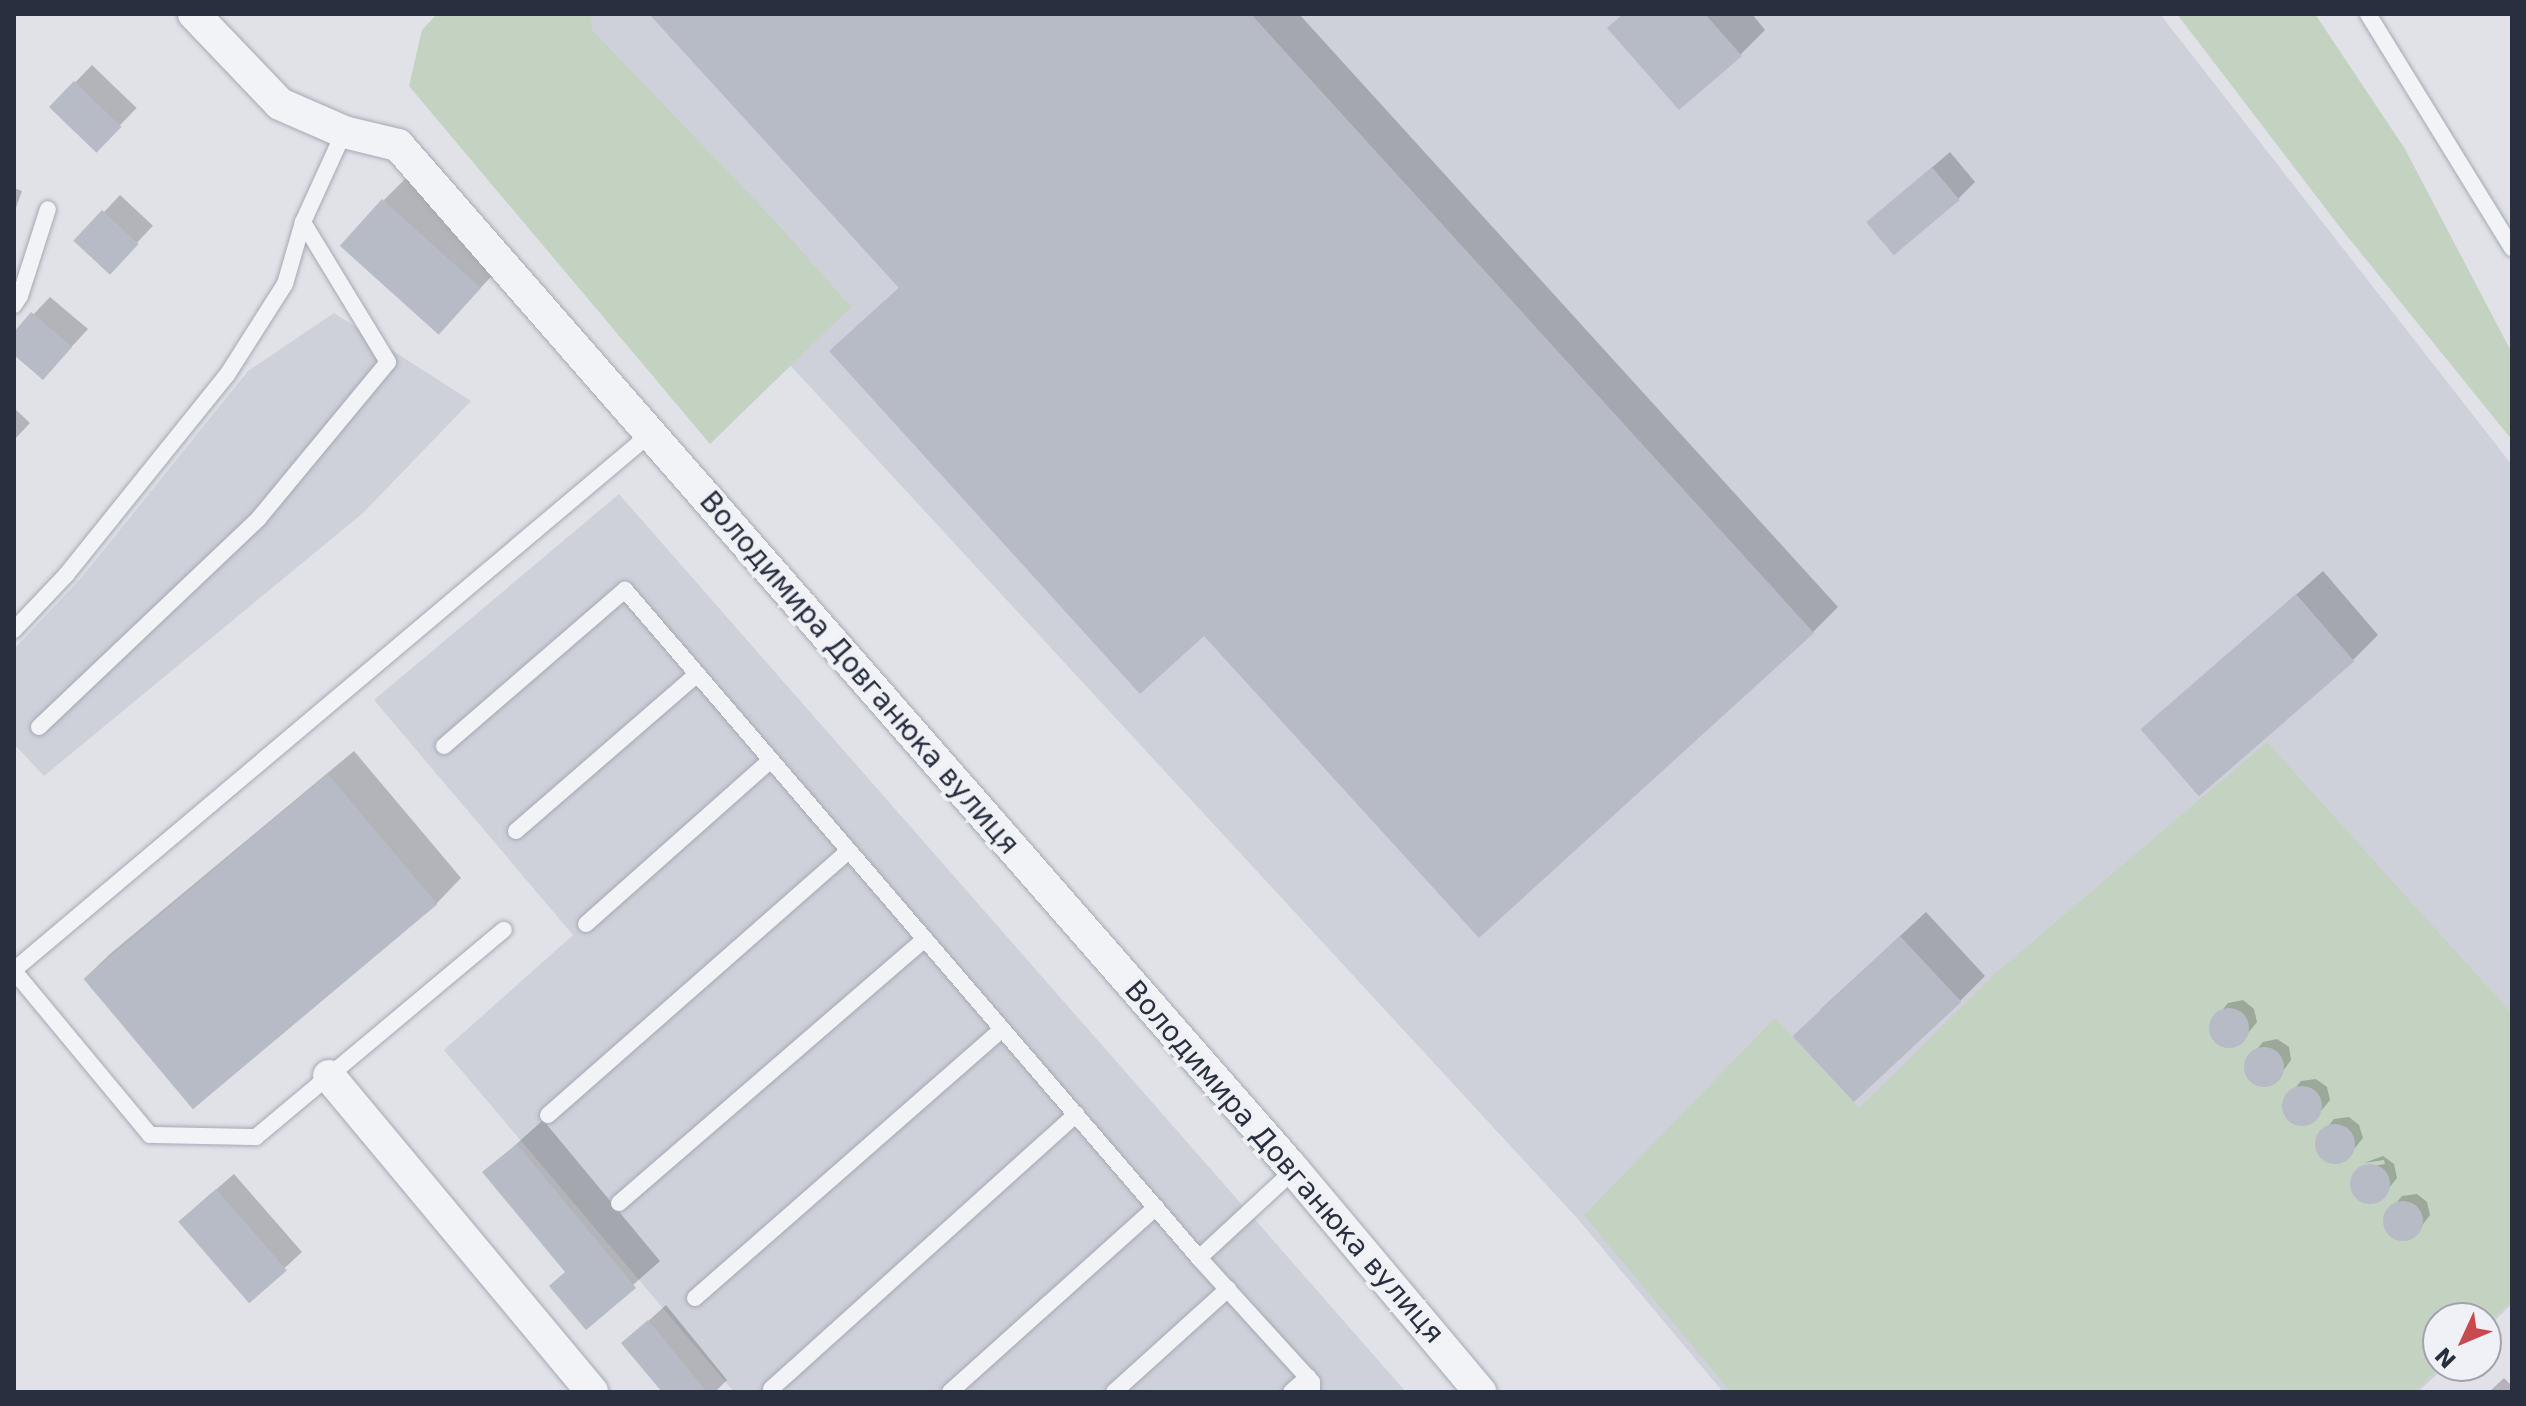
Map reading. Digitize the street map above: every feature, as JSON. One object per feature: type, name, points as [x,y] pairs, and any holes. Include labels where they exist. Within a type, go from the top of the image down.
[{"type":"street","name":"Володимира Довганюка вулиця","points":[[194,14],[280,104],[344,132],[398,145],[1294,1170],[1480,1392]]},
{"type":"street","points":[[329,1076],[592,1392]]},
{"type":"lane","points":[[2368,14],[2512,248]]},
{"type":"lane","points":[[14,630],[66,575],[227,375],[285,284],[303,222],[344,132]]},
{"type":"lane","points":[[14,305],[20,296],[48,209]]},
{"type":"lane","points":[[39,727],[259,518],[388,362],[303,222]]},
{"type":"lane","points":[[504,930],[256,1137],[150,1135],[14,970],[650,434]]},
{"type":"lane","points":[[444,746],[625,590],[1310,1385],[1291,1392]]},
{"type":"lane","points":[[516,831],[697,674]]},
{"type":"lane","points":[[586,924],[771,760]]},
{"type":"lane","points":[[548,1115],[849,851]]},
{"type":"lane","points":[[619,1203],[925,939]]},
{"type":"lane","points":[[695,1298],[1002,1029]]},
{"type":"lane","points":[[771,1389],[1076,1114]]},
{"type":"lane","points":[[1199,1258],[1294,1170]]},
{"type":"lane","points":[[950,1392],[1156,1207]]},
{"type":"lane","points":[[1114,1392],[1228,1289]]},
{"type":"shaded area","points":[[466,14],[2160,14],[2512,465],[2512,1304],[2502,1314],[2502,1302],[2422,1302],[2422,1382],[2429,1382],[2418,1392],[1723,1392],[1577,1218]]},
{"type":"shaded area","points":[[334,313],[471,401],[363,513],[44,776],[14,744],[14,649],[82,577],[248,371]]},
{"type":"shaded area","points":[[619,494],[1406,1392],[734,1392],[444,1050],[573,935],[374,700]]},
{"type":"green space","points":[[437,14],[591,14],[592,30],[776,222],[851,307],[710,444],[409,86],[422,30]]},
{"type":"green space","points":[[2177,14],[2315,14],[2405,149],[2512,353],[2512,440],[2339,226]]},
{"type":"green space","points":[[2267,742],[2512,1014],[2512,1301],[2502,1311],[2502,1302],[2422,1302],[2422,1382],[2425,1382],[2414,1392],[1731,1392],[1584,1215],[1775,1018],[1859,1108],[1997,972]]},
{"type":"building","points":[[649,14],[1251,14],[1814,633],[1479,938],[1204,636],[1140,694],[829,351],[899,288]]},
{"type":"building","points":[[1623,14],[1705,14],[1742,56],[1679,110],[1607,28]]},
{"type":"building","points":[[74,81],[121,127],[96,153],[49,107]]},
{"type":"building","points":[[1932,167],[1960,200],[1894,255],[1866,222]]},
{"type":"building","points":[[382,199],[481,288],[439,335],[340,246]]},
{"type":"building","points":[[102,210],[139,244],[110,275],[73,241]]},
{"type":"building","points":[[31,312],[72,347],[43,380],[14,355],[14,332]]},
{"type":"building","points":[[2296,594],[2354,661],[2199,796],[2141,729]]},
{"type":"building","points":[[328,774],[437,904],[193,1109],[84,979]]},
{"type":"building","points":[[1900,936],[1961,1002],[1854,1102],[1792,1036]]},
{"type":"building","points":[[2229,1008],[2243,1014],[2249,1028],[2243,1042],[2229,1048],[2215,1042],[2209,1028],[2215,1014]]},
{"type":"building","points":[[2264,1047],[2278,1053],[2284,1067],[2278,1081],[2264,1087],[2250,1081],[2244,1067],[2250,1053]]},
{"type":"building","points":[[2302,1086],[2316,1092],[2322,1106],[2316,1120],[2302,1126],[2288,1120],[2282,1106],[2288,1092]]},
{"type":"building","points":[[2335,1124],[2349,1130],[2355,1144],[2349,1158],[2335,1164],[2321,1158],[2315,1144],[2321,1130]]},
{"type":"building","points":[[517,1144],[636,1288],[586,1330],[549,1286],[565,1272],[482,1172]]},
{"type":"building","points":[[2370,1164],[2384,1170],[2390,1184],[2384,1198],[2370,1204],[2356,1198],[2350,1184],[2356,1170]]},
{"type":"building","points":[[216,1189],[287,1271],[249,1303],[178,1222]]},
{"type":"building","points":[[2403,1201],[2417,1207],[2423,1221],[2417,1235],[2403,1241],[2389,1235],[2383,1221],[2389,1207]]},
{"type":"building","points":[[648,1320],[707,1392],[662,1392],[621,1343]]}]
